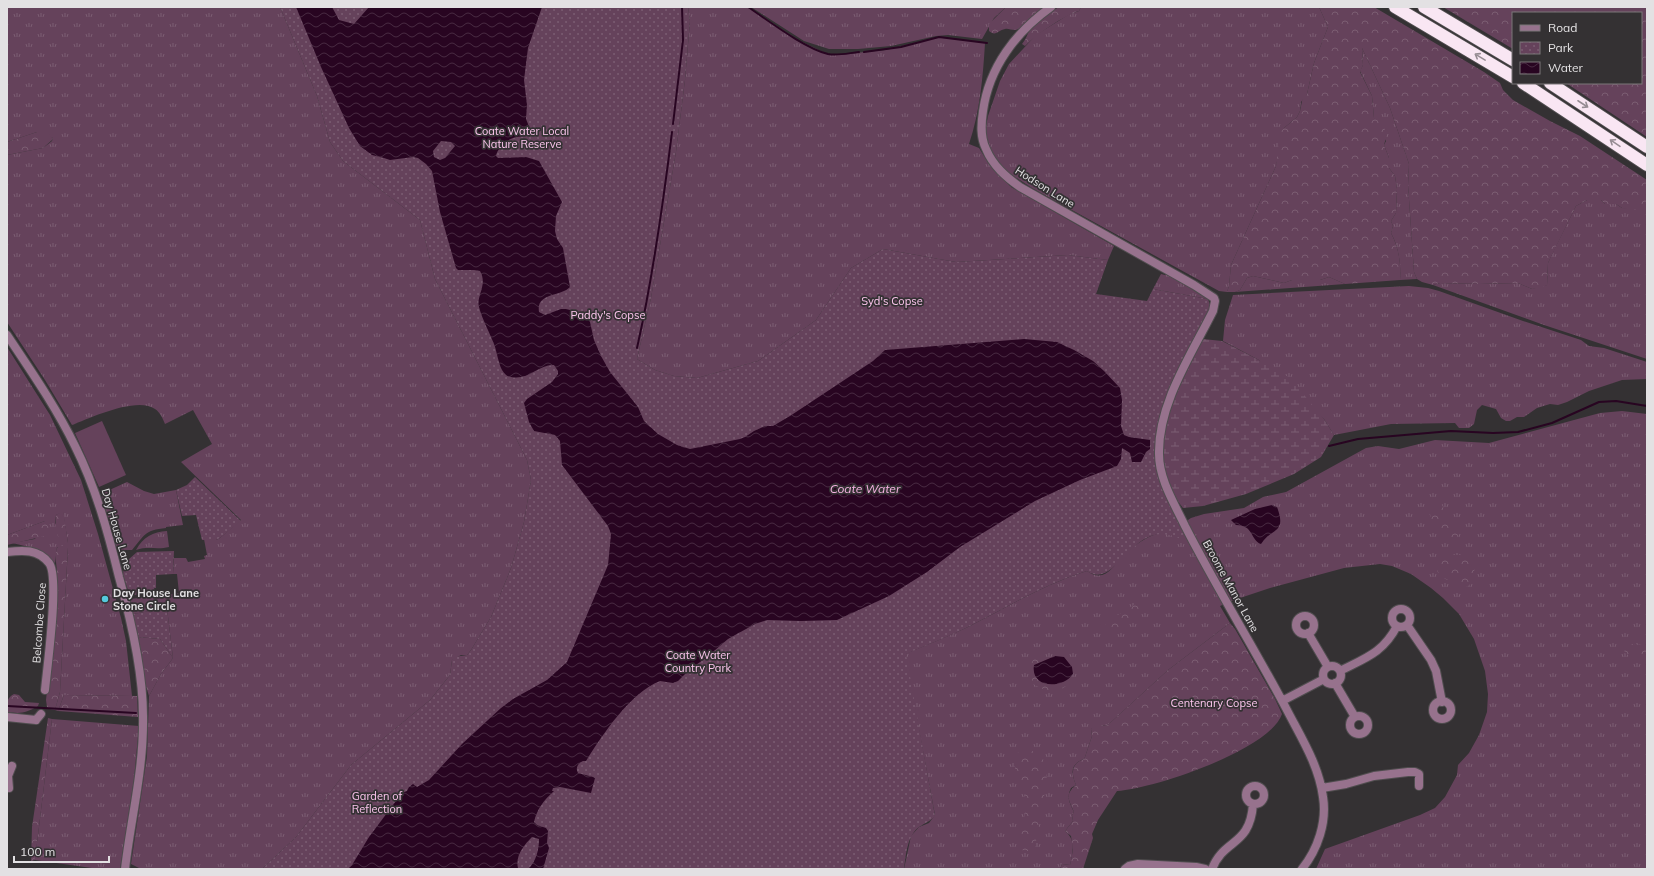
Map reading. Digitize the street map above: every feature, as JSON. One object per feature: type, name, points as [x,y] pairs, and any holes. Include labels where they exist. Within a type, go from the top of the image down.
[{"type":"highway","points":[[1395,7],[1512,76]]},
{"type":"highway","points":[[1424,7],[1512,59]]},
{"type":"highway","points":[[1525,84],[1647,164]]},
{"type":"highway","points":[[1552,84],[1647,147]]},
{"type":"street","name":"Hodson Lane","points":[[1051,7],[1018,36],[1003,55],[992,76],[986,95],[981,120],[981,132],[985,148],[1000,170],[1020,187],[1188,281],[1213,297],[1215,302],[1213,311]]},
{"type":"street","name":"Broome Manor Lane","points":[[1213,311],[1167,405],[1160,437],[1158,455],[1166,486],[1174,505],[1213,579],[1282,701],[1313,762],[1322,788],[1324,809],[1320,836],[1311,856],[1302,869]]},
{"type":"street","name":"Day House Lane","points":[[7,335],[58,413],[85,466],[101,510],[128,613],[137,659],[143,722],[141,760],[125,869]]},
{"type":"street","name":"Belcombe Close","points":[[7,552],[26,550],[35,552],[42,556],[51,567],[53,577],[52,607],[43,685]]},
{"type":"street","points":[[1399,610],[1406,612],[1409,616],[1407,625],[1402,627],[1397,626],[1393,622],[1392,617],[1395,612],[1399,610]]},
{"type":"street","points":[[1407,625],[1431,660],[1436,671],[1442,702]]},
{"type":"street","points":[[1340,671],[1382,647],[1392,636],[1397,626]]},
{"type":"street","points":[[1308,633],[1328,667]]},
{"type":"street","points":[[1324,679],[1324,671],[1328,667],[1334,666],[1340,671]]},
{"type":"street","points":[[1335,683],[1339,679],[1340,671]]},
{"type":"street","points":[[1282,701],[1324,679]]},
{"type":"street","points":[[1324,679],[1330,683],[1335,683]]},
{"type":"street","points":[[1335,683],[1355,717]]},
{"type":"street","points":[[7,717],[38,720]]},
{"type":"street","points":[[9,788],[8,776],[12,766]]},
{"type":"street","points":[[1322,788],[1350,783],[1374,776],[1408,772],[1416,772],[1419,774],[1419,786]]},
{"type":"street","points":[[1212,869],[1220,854],[1241,838],[1247,830],[1252,817],[1253,804]]},
{"type":"street","points":[[1125,869],[1129,866],[1138,864],[1196,867],[1205,869]]},
{"type":"green space","points":[[7,7],[280,7],[317,96],[330,142],[343,161],[420,220],[435,279],[527,460],[531,480],[524,522],[511,568],[491,617],[471,650],[467,655],[461,655],[452,660],[450,675],[430,700],[351,765],[296,837],[262,869],[141,869],[131,864],[147,756],[149,696],[161,674],[173,658],[167,608],[133,614],[130,599],[179,593],[177,574],[173,574],[174,558],[186,558],[188,562],[205,559],[204,556],[207,555],[204,539],[216,540],[220,538],[241,520],[181,462],[212,444],[193,410],[165,424],[157,410],[147,406],[137,405],[101,413],[72,425],[7,322],[7,155],[43,148],[52,141],[53,138],[37,132],[7,142]]},
{"type":"green space","name":"Coate Water Country Park","points":[[280,7],[688,7],[690,21],[685,80],[676,152],[651,298],[637,359],[655,370],[674,376],[697,378],[758,361],[816,320],[851,268],[883,249],[956,262],[1068,255],[1108,260],[1096,294],[1147,301],[1153,289],[1208,299],[1211,308],[1168,402],[1156,450],[1185,536],[1184,541],[1166,534],[1152,536],[1139,543],[1108,571],[1098,575],[1087,571],[1056,582],[960,631],[906,654],[935,816],[919,827],[912,835],[906,852],[904,869],[262,869],[296,837],[351,765],[430,700],[450,675],[452,660],[454,657],[467,655],[471,650],[491,617],[511,568],[524,522],[531,480],[527,460],[435,279],[420,220],[343,161],[330,142],[317,96]]},
{"type":"green space","points":[[688,7],[748,7],[798,40],[827,54],[834,55],[886,50],[939,37],[985,43],[978,107],[969,144],[979,148],[989,164],[1011,187],[1114,246],[1108,260],[1068,255],[956,262],[883,249],[851,268],[816,320],[758,361],[697,378],[674,376],[655,370],[637,359],[651,298],[676,152],[685,80],[690,21]]},
{"type":"green space","points":[[751,7],[1006,7],[994,18],[982,39],[948,35],[936,36],[891,46],[858,49],[829,49],[804,41]]},
{"type":"green space","points":[[1006,7],[1049,7],[1024,27],[1015,30],[1006,29],[991,33],[989,31],[989,24]]},
{"type":"green space","points":[[1059,7],[1081,7],[1079,11],[1050,26],[1025,46],[1022,44],[1033,26]]},
{"type":"green space","points":[[1081,7],[1319,7],[1328,27],[1314,63],[1307,94],[1301,102],[1300,111],[1297,117],[1284,128],[1276,166],[1231,265],[1227,292],[1219,291],[1032,188],[999,166],[991,154],[985,131],[988,116],[1000,81],[1009,64],[1036,35],[1068,15],[1079,11]]},
{"type":"green space","points":[[1319,7],[1374,7],[1484,72],[1500,83],[1503,90],[1513,100],[1580,136],[1647,180],[1647,209],[1632,210],[1622,208],[1616,204],[1605,204],[1601,200],[1587,200],[1576,206],[1548,263],[1547,285],[1541,288],[1532,289],[1518,283],[1440,283],[1433,285],[1422,282],[1417,279],[1414,272],[1408,185],[1409,164],[1390,108],[1362,48],[1363,65],[1360,72],[1372,96],[1374,118],[1381,121],[1387,134],[1384,145],[1389,158],[1389,168],[1395,176],[1397,189],[1396,213],[1391,221],[1393,226],[1391,233],[1399,256],[1400,280],[1345,284],[1329,277],[1320,280],[1292,280],[1284,283],[1253,276],[1247,278],[1240,290],[1235,292],[1227,292],[1231,265],[1276,166],[1280,133],[1297,117],[1300,111],[1303,96],[1307,94],[1314,63],[1328,27]]},
{"type":"green space","points":[[1443,7],[1647,7],[1647,137],[1568,84],[1642,84],[1642,12],[1512,12],[1512,48]]},
{"type":"green space","points":[[1362,48],[1390,108],[1409,164],[1408,185],[1414,272],[1417,279],[1400,280],[1399,256],[1391,233],[1393,226],[1391,221],[1396,213],[1397,189],[1395,176],[1389,168],[1389,158],[1384,145],[1386,141],[1374,118],[1372,96],[1360,71],[1363,65]]},
{"type":"green space","points":[[37,132],[43,132],[53,138],[43,148],[7,155],[7,142]]},
{"type":"green space","points":[[1587,200],[1601,200],[1605,204],[1616,204],[1622,208],[1647,209],[1647,359],[1544,325],[1433,285],[1440,283],[1518,283],[1532,289],[1547,285],[1548,263],[1554,250],[1576,206]]},
{"type":"green space","points":[[1168,273],[1208,299],[1153,289],[1161,274],[1165,275]]},
{"type":"green space","points":[[1253,276],[1284,283],[1292,280],[1320,280],[1329,277],[1345,284],[1235,292],[1240,290],[1247,278]]},
{"type":"green space","points":[[1409,286],[1439,291],[1581,340],[1589,346],[1604,348],[1647,362],[1647,379],[1622,380],[1589,391],[1558,405],[1550,404],[1537,408],[1524,417],[1517,417],[1510,421],[1506,421],[1501,418],[1496,409],[1482,405],[1477,410],[1474,424],[1469,428],[1459,428],[1455,423],[1391,424],[1334,435],[1324,419],[1259,360],[1223,341],[1225,320],[1233,295]]},
{"type":"green space","points":[[1203,339],[1222,341],[1290,378],[1324,419],[1334,435],[1321,457],[1294,474],[1246,494],[1203,506],[1183,508],[1170,487],[1164,466],[1163,444],[1167,423],[1174,401]]},
{"type":"green space","points":[[7,347],[50,415],[81,480],[98,534],[121,618],[126,641],[132,696],[64,695],[58,711],[55,710],[60,692],[68,548],[57,547],[55,563],[45,555],[35,550],[12,543],[35,539],[45,521],[7,535]],"holes":[[[63,512],[68,543],[55,523],[56,515]]]},
{"type":"green space","points":[[1622,411],[1647,414],[1647,869],[1316,869],[1325,849],[1420,815],[1435,808],[1445,797],[1457,775],[1458,765],[1469,753],[1479,735],[1487,712],[1488,694],[1485,671],[1474,639],[1459,614],[1431,588],[1411,574],[1392,566],[1380,564],[1344,568],[1270,588],[1220,606],[1230,623],[1168,670],[1109,724],[1091,729],[1092,736],[1085,757],[1076,763],[1073,769],[1073,777],[1076,785],[1071,788],[1069,800],[1074,812],[1072,815],[1073,821],[1065,831],[1071,838],[1073,846],[1070,865],[1062,864],[1060,869],[904,869],[911,836],[919,827],[929,823],[935,815],[905,654],[968,627],[1026,596],[1071,576],[1087,571],[1093,574],[1103,575],[1107,573],[1138,543],[1148,538],[1162,533],[1175,536],[1191,518],[1204,514],[1244,508],[1263,497],[1286,492],[1366,448],[1378,446],[1399,449],[1435,440],[1489,443],[1600,413]]},
{"type":"green space","points":[[102,421],[126,475],[99,487],[75,433]]},
{"type":"green space","points":[[195,477],[241,521],[216,540],[202,540],[196,515],[182,516],[176,490],[187,485]]},
{"type":"green space","points":[[127,482],[144,491],[154,494],[176,490],[183,525],[153,530],[146,534],[132,550],[121,550],[116,547],[102,496],[105,492]]},
{"type":"green space","points":[[1434,500],[1441,503],[1448,517],[1457,528],[1459,532],[1456,541],[1448,542],[1432,523],[1430,513]]},
{"type":"green space","points":[[63,511],[68,543],[60,539],[56,532],[56,515]]},
{"type":"green space","points":[[45,521],[51,532],[49,535],[7,545],[7,535]]},
{"type":"green space","points":[[167,531],[169,547],[144,548],[136,550],[139,545],[149,536]]},
{"type":"green space","points":[[59,544],[68,547],[60,692],[55,710],[47,707],[46,700],[55,606],[57,574],[56,555]]},
{"type":"green space","points":[[174,551],[173,574],[156,575],[155,591],[130,596],[123,575],[124,565],[128,560],[137,552]]},
{"type":"green space","points":[[1451,555],[1468,556],[1476,562],[1472,582],[1467,587],[1440,577],[1436,568],[1437,560]]},
{"type":"green space","points":[[1142,600],[1145,605],[1135,620],[1117,630],[1106,628],[1105,623]]},
{"type":"green space","points":[[167,608],[173,658],[160,639],[138,637],[133,614]]},
{"type":"green space","name":"Centenary Copse","points":[[1230,623],[1235,629],[1275,699],[1282,714],[1273,728],[1256,741],[1234,754],[1208,765],[1156,783],[1134,789],[1117,791],[1098,820],[1092,834],[1093,838],[1083,869],[1060,869],[1062,864],[1070,865],[1073,850],[1071,836],[1065,831],[1073,821],[1072,815],[1074,812],[1069,801],[1069,795],[1076,785],[1073,777],[1073,769],[1077,763],[1085,757],[1092,736],[1091,729],[1098,724],[1106,726],[1110,723],[1168,670]]},
{"type":"green space","points":[[138,637],[160,639],[173,658],[161,674],[149,696],[145,683]]},
{"type":"green space","points":[[1633,644],[1647,645],[1647,658],[1632,657],[1625,653],[1623,646]]},
{"type":"green space","points":[[1035,657],[1061,659],[1071,673],[1068,685],[1058,690],[1050,691],[1033,684],[1029,667]]},
{"type":"green space","points":[[14,694],[19,695],[25,702],[39,703],[38,706],[23,712],[7,712],[8,699]]},
{"type":"green space","points":[[64,695],[137,696],[138,717],[58,711]]},
{"type":"green space","points":[[48,718],[52,719],[35,860],[31,861],[32,827]]},
{"type":"green space","points":[[52,719],[139,726],[134,779],[120,869],[99,869],[35,860]]},
{"type":"green space","points":[[1028,749],[1043,759],[1047,771],[1045,793],[1035,848],[1029,851],[1023,851],[1020,840],[1027,803],[1015,770],[1015,754]]},
{"type":"water","name":"Coate Water","points":[[296,7],[332,7],[339,20],[354,24],[369,7],[542,7],[528,48],[524,80],[527,105],[526,119],[532,134],[510,139],[502,145],[496,156],[498,158],[526,157],[539,161],[562,202],[556,216],[555,231],[557,239],[563,248],[570,287],[541,301],[539,312],[545,315],[561,309],[566,309],[585,315],[590,322],[594,340],[601,356],[610,372],[638,407],[644,421],[658,434],[677,445],[690,449],[740,439],[765,426],[773,426],[873,361],[885,350],[1024,339],[1057,342],[1093,361],[1120,388],[1122,400],[1121,426],[1124,435],[1150,440],[1150,449],[1146,452],[1141,462],[1132,462],[1130,453],[1122,448],[1121,459],[1117,466],[1080,480],[1035,501],[960,547],[927,572],[889,596],[837,620],[767,620],[755,624],[728,639],[689,670],[678,681],[673,683],[660,681],[649,687],[628,704],[609,727],[586,761],[578,764],[578,773],[595,778],[591,793],[560,787],[553,788],[552,791],[554,791],[544,801],[539,809],[534,822],[537,825],[546,828],[548,831],[547,843],[549,848],[543,869],[528,869],[535,859],[539,839],[532,837],[523,847],[519,855],[517,864],[518,868],[520,869],[348,869],[369,837],[402,793],[407,791],[413,784],[417,787],[429,780],[462,744],[501,708],[513,699],[547,680],[567,662],[608,565],[611,534],[608,526],[562,465],[560,441],[555,435],[534,431],[529,422],[524,403],[527,399],[552,382],[558,374],[558,371],[554,365],[549,365],[528,375],[517,378],[506,375],[502,370],[494,344],[479,307],[479,299],[483,281],[482,276],[480,271],[458,270],[456,268],[440,212],[432,171],[418,158],[413,157],[390,160],[372,155],[360,146],[349,128]],"holes":[[[441,141],[451,142],[455,146],[445,158],[440,160],[434,157],[433,151]]]},
{"type":"water","points":[[1272,505],[1277,507],[1280,516],[1279,526],[1261,544],[1246,527],[1236,525],[1231,520],[1255,509]]},
{"type":"water","points":[[1055,656],[1064,657],[1072,667],[1073,674],[1068,679],[1055,684],[1048,684],[1037,679],[1034,673],[1034,665]]},
{"type":"waterway","points":[[673,124],[683,40],[682,7]]},
{"type":"waterway","points":[[748,7],[787,34],[819,51],[835,55],[859,52]]},
{"type":"waterway","points":[[864,52],[901,47],[939,37],[987,43]]},
{"type":"waterway","points":[[637,348],[657,241],[672,132]]},
{"type":"waterway","points":[[1329,446],[1358,439],[1451,431],[1493,433],[1518,432],[1552,423],[1599,402],[1616,401],[1647,406]]},
{"type":"waterway","points":[[7,706],[136,713]]},
{"type":"place","name":"Day House Lane Stone Circle","points":[[105,599]]},
{"type":"park label","name":"Coate Water Local Nature Reserve","points":[[522,137]]},
{"type":"park label","name":"Syd's Copse","points":[[892,301]]},
{"type":"park label","name":"Paddy's Copse","points":[[608,315]]},
{"type":"park label","name":"Garden of Reflection","points":[[377,802]]}]
